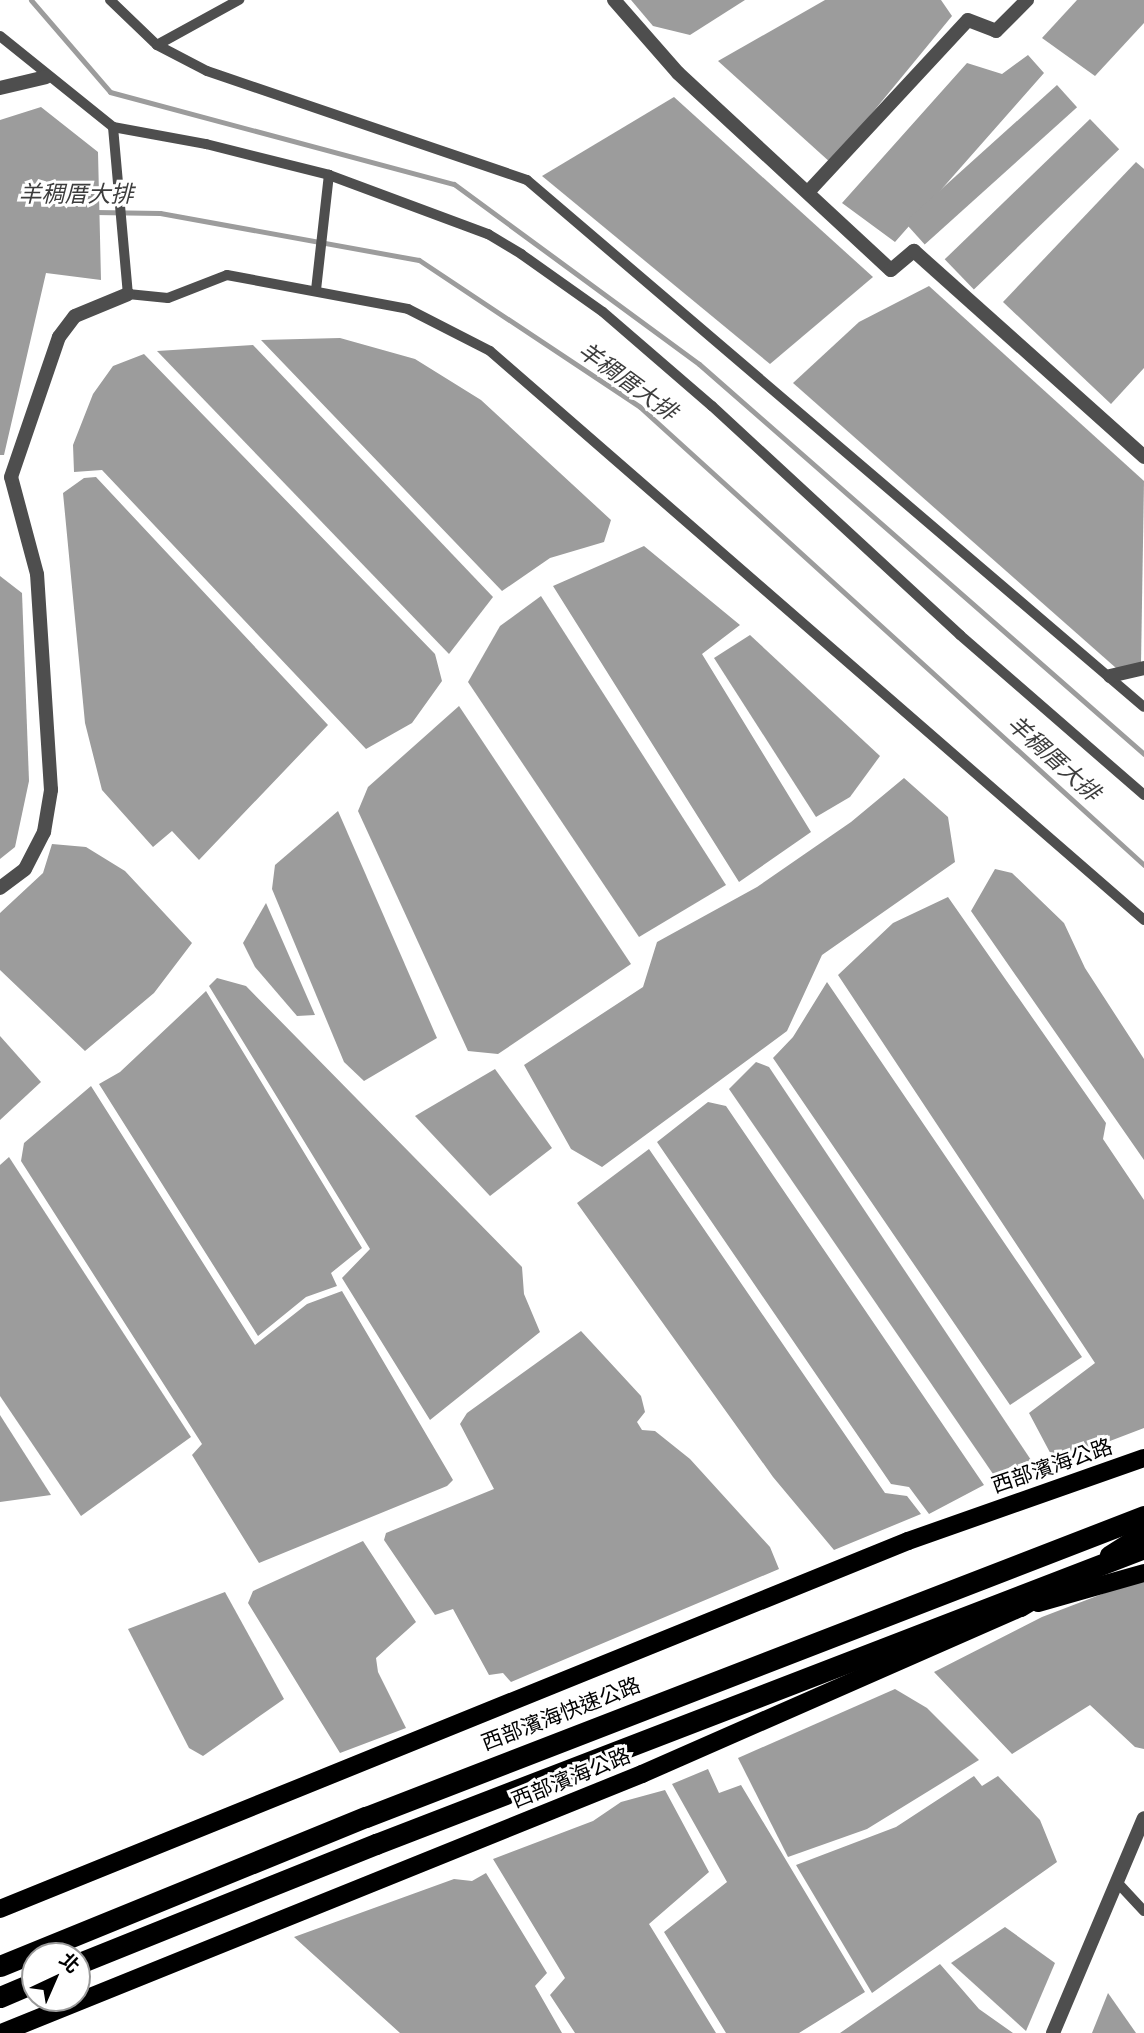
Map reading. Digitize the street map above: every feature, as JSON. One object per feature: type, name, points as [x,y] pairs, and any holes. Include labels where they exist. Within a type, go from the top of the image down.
[{"type":"highway","name":"西部濱海快速公路","points":[[0,1966],[366,1817],[1144,1516]]},
{"type":"highway","points":[[91,1958],[376,1844],[1144,1548]]},
{"type":"highway","points":[[0,1997],[21,1988]]},
{"type":"main road","name":"西部濱海公路","points":[[0,1909],[908,1541],[1144,1458]]},
{"type":"main road","name":"西部濱海公路","points":[[1,2033],[642,1773],[1021,1608],[1144,1533]]},
{"type":"main road","points":[[1021,1608],[1144,1573]]},
{"type":"street","points":[[614,0],[678,73],[809,191],[891,270],[914,251],[1144,457]]},
{"type":"street","points":[[809,191],[968,20],[996,31],[1027,0]]},
{"type":"street","points":[[0,88],[46,77]]},
{"type":"street","points":[[0,888],[25,869],[44,832],[51,790],[37,574],[6,478],[59,337],[75,316],[128,294]]},
{"type":"street","points":[[1110,677],[1144,667]]},
{"type":"street","points":[[1053,2033],[1144,1818]]},
{"type":"lane","points":[[110,0],[157,45],[207,71],[527,180],[1144,707]]},
{"type":"lane","points":[[157,45],[239,0]]},
{"type":"lane","points":[[0,36],[46,77],[113,127],[206,144],[329,175],[488,234],[603,312],[1144,795]]},
{"type":"lane","points":[[113,127],[128,294],[167,298],[227,275],[408,309],[490,351],[1144,920]]},
{"type":"lane","points":[[316,290],[329,175]]},
{"type":"lane","points":[[1116,1881],[1144,1910]]},
{"type":"water","points":[[631,0],[745,0],[690,35],[653,26]]},
{"type":"water","points":[[825,0],[941,0],[952,16],[831,163],[718,61]]},
{"type":"water","points":[[1077,0],[1144,0],[1144,23],[1095,76],[1042,38]]},
{"type":"water","points":[[1028,55],[1044,73],[895,242],[842,203],[967,63],[1002,74]]},
{"type":"water","points":[[1057,85],[1077,107],[925,244],[905,222]]},
{"type":"water","points":[[674,97],[873,277],[770,364],[542,176]]},
{"type":"water","points":[[41,107],[98,152],[101,280],[46,273],[4,455],[0,455],[0,120]]},
{"type":"water","points":[[1090,119],[1119,149],[974,290],[945,259]]},
{"type":"water","points":[[1136,162],[1144,169],[1144,368],[1111,404],[1003,302]]},
{"type":"water","points":[[929,286],[1144,481],[1141,664],[1116,668],[793,383],[859,322]]},
{"type":"water","points":[[340,338],[415,359],[481,400],[611,520],[604,542],[550,558],[502,591],[261,340]]},
{"type":"water","points":[[253,345],[493,597],[449,654],[157,351]]},
{"type":"water","points":[[144,354],[435,654],[442,681],[412,723],[366,749],[102,470],[74,472],[73,445],[93,394],[113,366]]},
{"type":"water","points":[[96,477],[328,725],[199,860],[172,831],[153,847],[102,790],[85,723],[63,493],[84,478]]},
{"type":"water","points":[[644,546],[740,625],[702,654],[811,832],[739,882],[553,586]]},
{"type":"water","points":[[0,576],[22,593],[29,781],[15,847],[0,859]]},
{"type":"water","points":[[541,596],[726,885],[639,937],[468,682],[500,626]]},
{"type":"water","points":[[750,635],[880,756],[850,797],[816,817],[714,658]]},
{"type":"water","points":[[459,706],[631,964],[498,1054],[468,1051],[358,811],[368,787]]},
{"type":"water","points":[[904,778],[948,817],[955,862],[822,955],[787,1031],[602,1167],[571,1149],[524,1065],[643,987],[657,942],[757,887],[851,822]]},
{"type":"water","points":[[338,811],[437,1038],[364,1081],[344,1062],[272,889],[275,865]]},
{"type":"water","points":[[52,844],[86,847],[125,871],[192,943],[154,993],[85,1051],[0,970],[0,913],[43,873]]},
{"type":"water","points":[[995,869],[1012,873],[1064,923],[1085,968],[1144,1059],[1144,1160],[971,911]]},
{"type":"water","points":[[948,897],[1106,1123],[1103,1139],[1144,1200],[1144,1428],[1055,1462],[1029,1413],[1095,1363],[838,975],[893,923]]},
{"type":"water","points":[[266,903],[315,1015],[297,1016],[255,967],[243,943]]},
{"type":"water","points":[[217,978],[246,986],[522,1267],[524,1294],[540,1332],[430,1420],[342,1278],[370,1249],[209,986]]},
{"type":"water","points":[[827,982],[1082,1357],[1010,1405],[773,1058],[793,1037]]},
{"type":"water","points":[[206,991],[362,1248],[331,1273],[337,1286],[306,1297],[258,1336],[99,1084],[120,1072]]},
{"type":"water","points":[[0,1036],[41,1082],[0,1120]]},
{"type":"water","points":[[756,1062],[769,1067],[1039,1472],[1002,1487],[729,1089]]},
{"type":"water","points":[[495,1069],[552,1148],[490,1196],[415,1116]]},
{"type":"water","points":[[91,1086],[255,1345],[307,1304],[342,1291],[453,1480],[447,1486],[259,1563],[192,1455],[202,1444],[21,1161],[24,1143]]},
{"type":"water","points":[[708,1102],[726,1106],[984,1485],[929,1514],[909,1487],[891,1484],[657,1142]]},
{"type":"water","points":[[649,1149],[885,1493],[907,1496],[921,1514],[834,1550],[773,1477],[577,1203]]},
{"type":"water","points":[[9,1157],[191,1437],[81,1516],[0,1396],[0,1165]]},
{"type":"water","points":[[581,1331],[641,1396],[645,1412],[637,1422],[642,1430],[655,1431],[690,1459],[770,1547],[779,1569],[511,1682],[503,1673],[489,1675],[453,1609],[435,1615],[384,1540],[386,1533],[494,1489],[460,1424],[467,1413]]},
{"type":"water","points":[[0,1415],[51,1495],[0,1502]]},
{"type":"water","points":[[363,1541],[416,1622],[376,1658],[378,1672],[406,1728],[340,1753],[248,1603],[253,1591]]},
{"type":"water","points":[[1144,1578],[1144,1749],[1135,1747],[1090,1705],[1012,1754],[934,1672],[1042,1617]]},
{"type":"water","points":[[225,1592],[284,1699],[203,1756],[189,1748],[128,1629]]},
{"type":"water","points":[[895,1689],[927,1708],[979,1760],[867,1829],[788,1857],[738,1758]]},
{"type":"water","points":[[708,1769],[719,1793],[741,1785],[865,1992],[799,2033],[726,2033],[664,1932],[727,1882],[672,1784]]},
{"type":"water","points":[[974,1776],[982,1786],[998,1776],[1040,1820],[1057,1862],[872,1993],[796,1865],[896,1827]]},
{"type":"water","points":[[665,1790],[709,1872],[649,1924],[716,2033],[575,2033],[550,1995],[565,1978],[493,1859],[593,1821],[621,1802]]},
{"type":"water","points":[[486,1873],[547,1973],[535,1986],[562,2033],[400,2033],[294,1937],[454,1879],[472,1881]]},
{"type":"water","points":[[1005,1927],[1055,1963],[1026,2031],[951,1963]]},
{"type":"water","points":[[940,1964],[979,2009],[1013,2033],[840,2033]]},
{"type":"water","points":[[1108,1993],[1136,2033],[1092,2033]]},
{"type":"waterway","points":[[31,0],[110,92],[454,184],[699,364],[1144,754]]},
{"type":"waterway","name":"羊稠厝大排","points":[[95,212],[160,213],[419,260],[640,407],[1144,865]]}]
